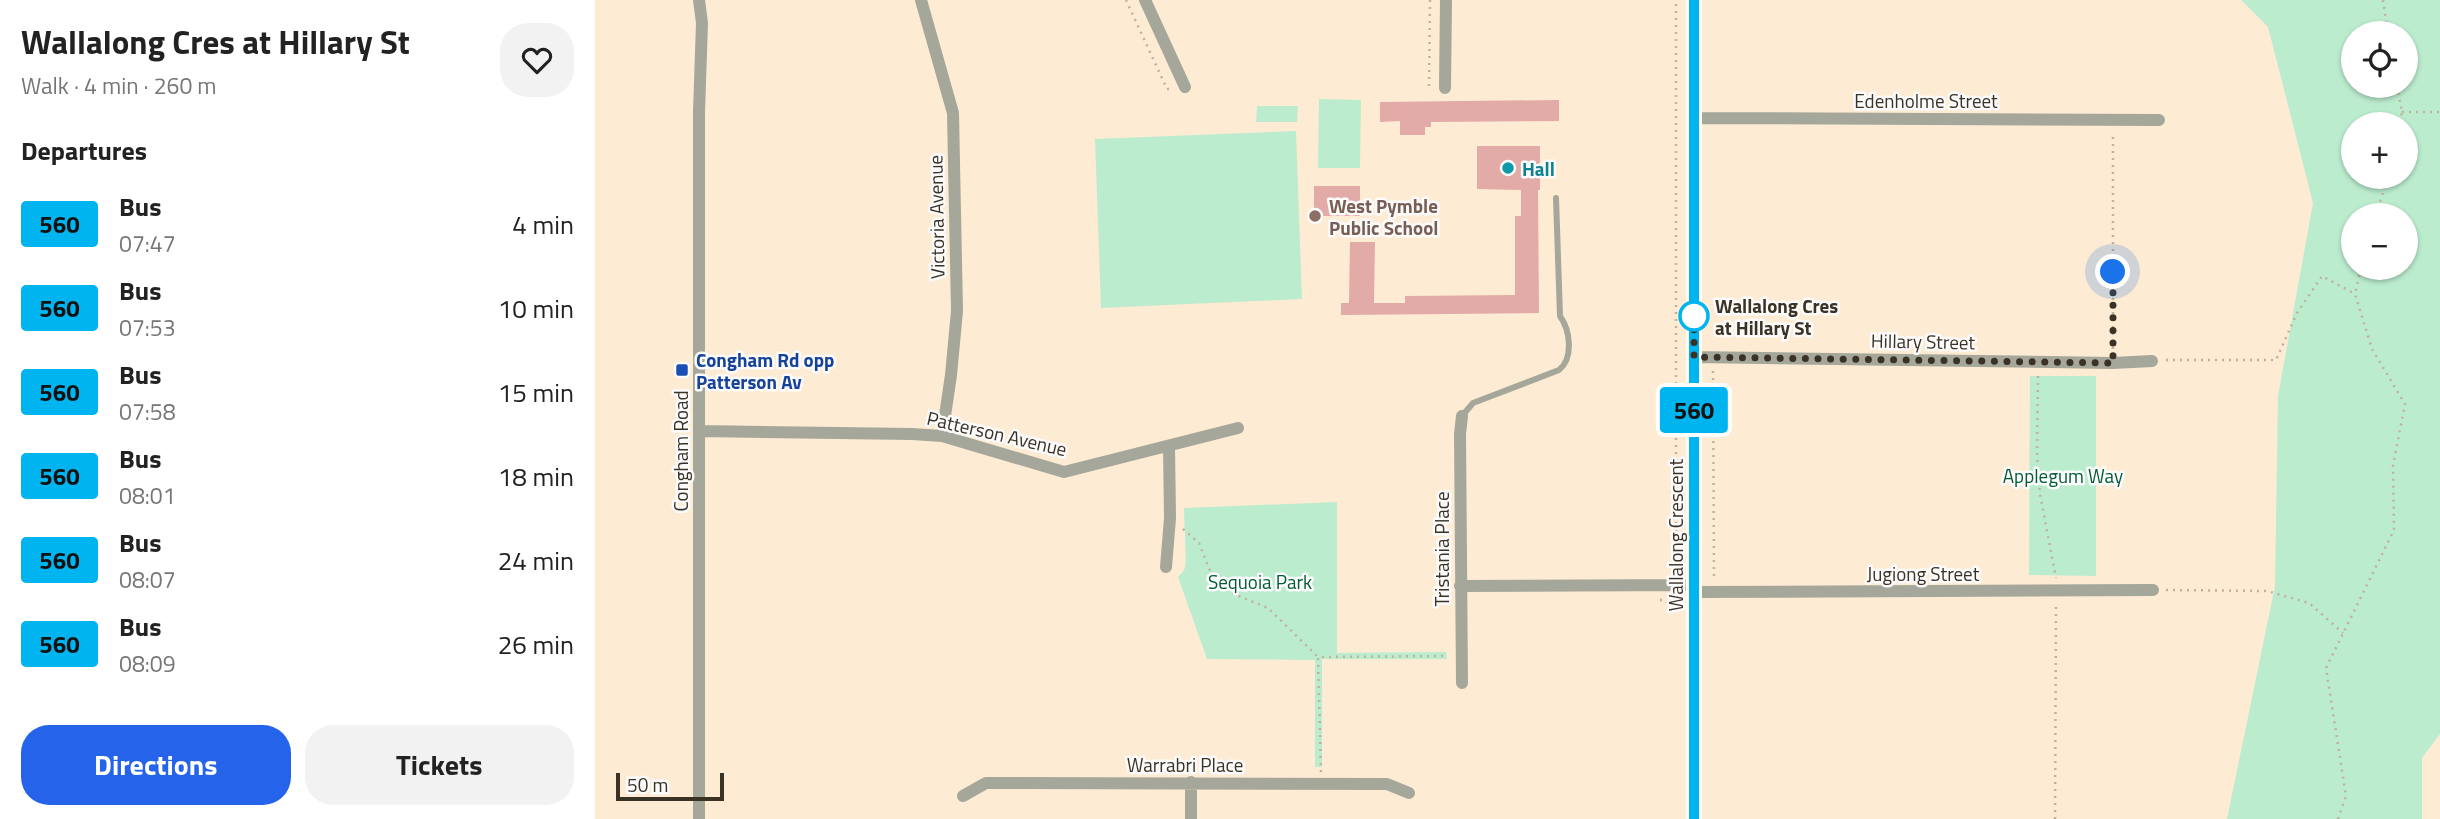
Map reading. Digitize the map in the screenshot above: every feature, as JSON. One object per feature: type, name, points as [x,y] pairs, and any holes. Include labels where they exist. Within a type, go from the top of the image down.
[{"type":"street","name":"Congham Road","points":[[699,0],[702,23],[699,112],[699,819]]},
{"type":"street","name":"Victoria Avenue","points":[[921,0],[953,113],[957,311],[942,436]]},
{"type":"street","points":[[1145,0],[1185,87]]},
{"type":"street","points":[[1445,0],[1445,88]]},
{"type":"street","name":"Wallalong Crescent","points":[[1694,0],[1694,819]]},
{"type":"street","name":"Edenholme Street","points":[[1693,118],[2159,120]]},
{"type":"street","name":"Hillary Street","points":[[1694,357],[2113,363],[2152,361]]},
{"type":"street","name":"Tristania Place","points":[[1462,416],[1462,683]]},
{"type":"street","name":"Patterson Avenue","points":[[700,431],[942,436],[1064,472],[1238,428]]},
{"type":"street","points":[[1166,567],[1170,517],[1169,446]]},
{"type":"street","name":"Jugiong Street","points":[[1460,586],[2056,592],[2153,590]]},
{"type":"street","points":[[1191,782],[1191,819]]},
{"type":"street","name":"Warrabri Place","points":[[963,796],[986,783],[1387,784],[1409,793]]},
{"type":"lane","points":[[1462,416],[1473,403],[1566,365],[1569,357],[1567,326],[1560,316],[1556,198]]},
{"type":"path","points":[[1126,0],[1167,89]]},
{"type":"path","points":[[1429,88],[1430,0]]},
{"type":"path","points":[[1676,577],[1677,0]]},
{"type":"path","points":[[2383,0],[2386,21]]},
{"type":"path","points":[[2399,98],[2402,112]]},
{"type":"path","points":[[2418,112],[2440,112]]},
{"type":"path","points":[[2113,120],[2113,363]]},
{"type":"path","points":[[2152,361],[2276,360],[2297,313],[2322,276],[2355,294]]},
{"type":"path","points":[[2338,819],[2346,796],[2326,668],[2394,530],[2393,466],[2405,404],[2372,349],[2355,294],[2358,280]]},
{"type":"path","points":[[2038,362],[2037,453],[2040,494],[2056,570],[2055,819]]},
{"type":"path","points":[[1713,369],[1714,582]]},
{"type":"path","points":[[1170,517],[1199,543],[1214,581],[1229,592],[1268,608],[1318,657],[1321,784]]},
{"type":"path","points":[[2153,590],[2267,591],[2309,603],[2343,633]]},
{"type":"path","points":[[1652,600],[1665,600],[1676,612]]},
{"type":"path","points":[[1318,657],[1461,655]]},
{"type":"green space","points":[[2241,0],[2440,0],[2440,734],[2422,758],[2422,819],[2227,819],[2275,586],[2278,396],[2313,203],[2268,27]]},
{"type":"green space","points":[[1319,99],[1361,100],[1360,168],[1318,168]]},
{"type":"green space","points":[[1257,106],[1298,106],[1297,122],[1256,122]]},
{"type":"green space","points":[[1296,131],[1302,299],[1101,308],[1095,139]]},
{"type":"green space","name":"Applegum Way","points":[[2030,376],[2096,376],[2096,576],[2029,575]]},
{"type":"green space","name":"Sequoia Park","points":[[1337,502],[1337,653],[1446,652],[1447,659],[1322,659],[1322,767],[1315,767],[1315,660],[1207,659],[1178,577],[1186,564],[1184,508]]},
{"type":"building","points":[[1559,100],[1559,121],[1431,122],[1431,127],[1425,127],[1425,135],[1400,135],[1400,121],[1380,122],[1380,102]]},
{"type":"building","points":[[1477,146],[1540,146],[1539,313],[1341,315],[1341,303],[1349,303],[1350,242],[1375,242],[1374,303],[1405,303],[1405,296],[1515,295],[1515,216],[1521,216],[1521,190],[1477,189]]},
{"type":"building","points":[[1314,186],[1360,186],[1360,216],[1314,216]]},
{"type":"bus line","name":"560","points":[[1694,0],[1694,819]]},
{"type":"place","name":"Hall","points":[[1508,168]]},
{"type":"place","name":"West Pymble Public School","points":[[1315,216]]},
{"type":"place","name":"Wallalong Cres at Hillary St","points":[[1694,316]]},
{"type":"place","name":"Congham Rd opp Patterson Av","points":[[682,370]]},
{"type":"route","points":[[1694,316],[1694,304],[1694,357],[2113,363],[2113,272]]}]
